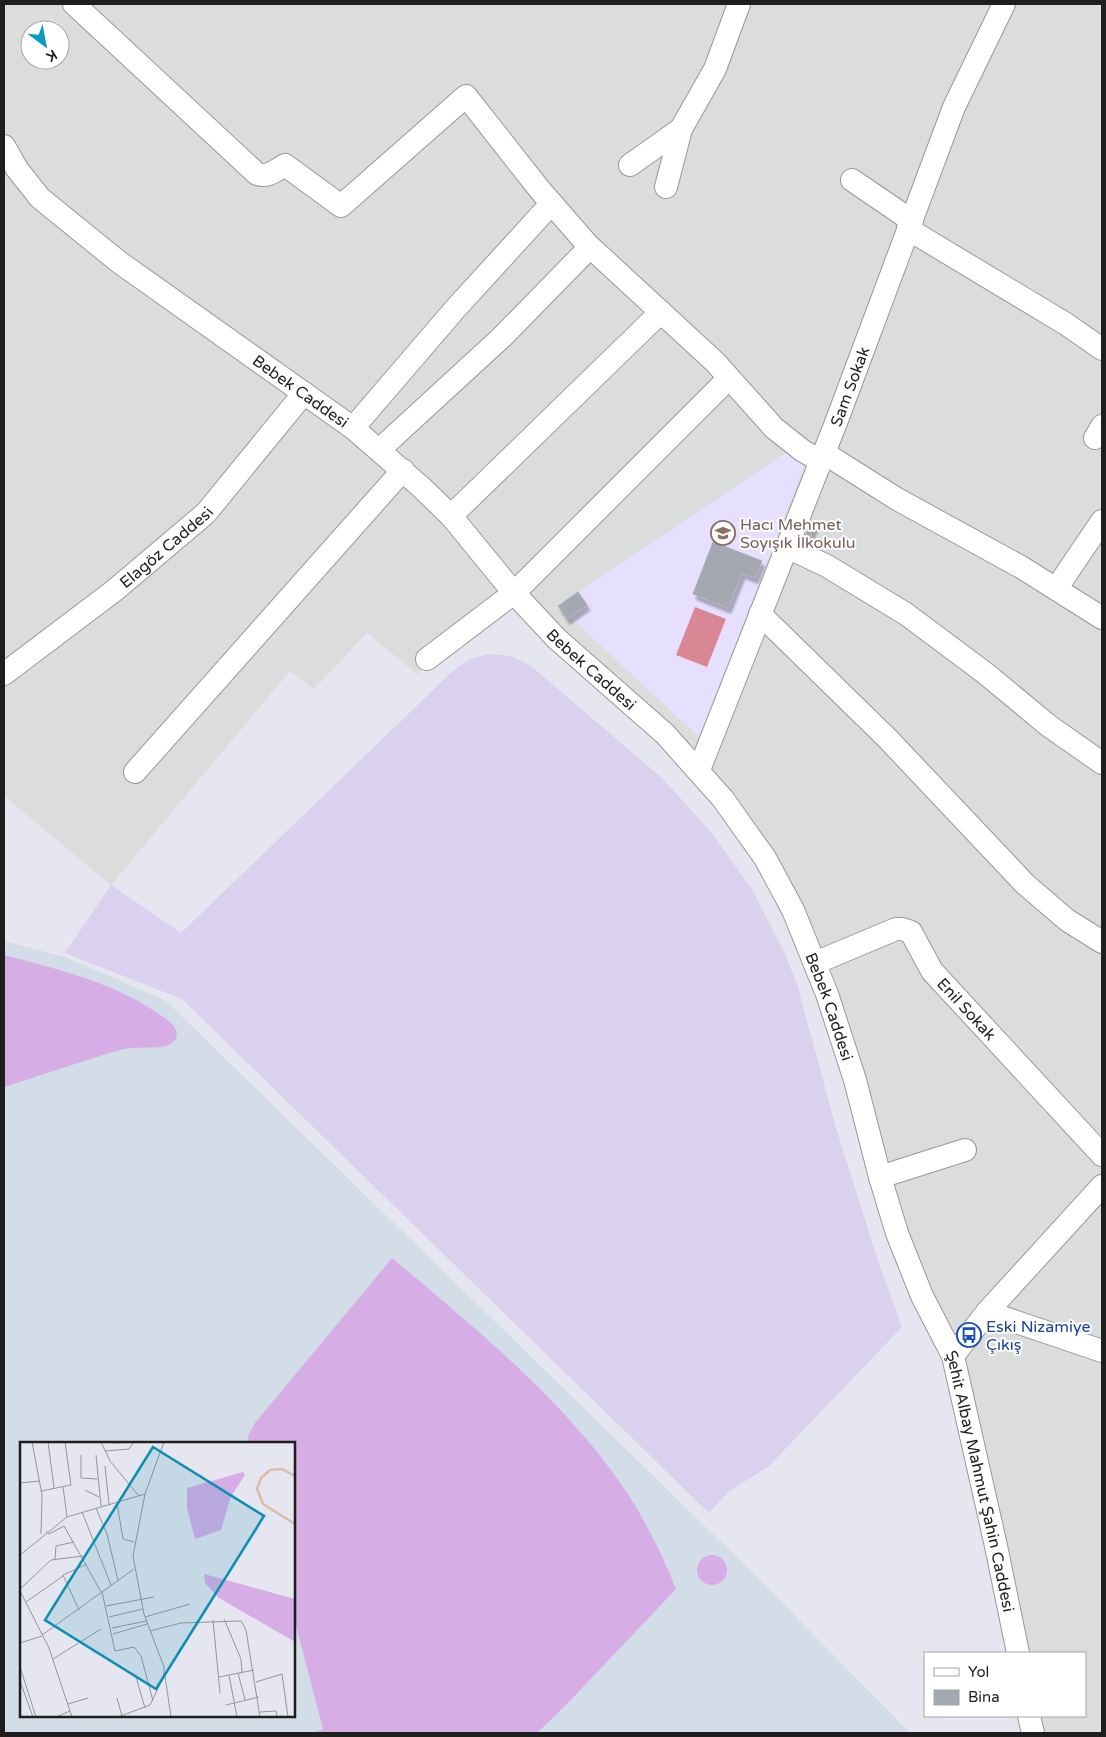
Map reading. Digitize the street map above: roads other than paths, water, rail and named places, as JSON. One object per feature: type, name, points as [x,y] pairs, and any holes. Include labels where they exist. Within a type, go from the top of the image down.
[{"type":"street","points":[[74,4],[257,174],[265,176],[285,165],[341,206],[466,96],[551,204],[590,247],[715,362],[774,428],[803,451],[822,457],[1022,567],[1102,618]]},
{"type":"street","points":[[666,187],[681,129],[715,69],[739,4]]},
{"type":"street","name":"Sam Sokak","points":[[699,770],[822,457],[954,107],[1004,4]]},
{"type":"street","points":[[630,165],[681,129]]},
{"type":"street","name":"Bebek Caddesi","points":[[4,146],[10,162],[40,198],[119,262],[353,428],[402,470],[451,516],[514,593],[557,639],[665,734],[699,770],[722,799],[765,858],[793,910],[842,1037],[896,1233],[933,1319],[953,1356]]},
{"type":"street","points":[[852,180],[910,225],[1102,349]]},
{"type":"street","points":[[353,428],[456,308],[551,204]]},
{"type":"street","points":[[378,450],[502,337],[590,247]]},
{"type":"street","points":[[451,516],[661,312]]},
{"type":"street","points":[[427,659],[514,593],[729,378]]},
{"type":"street","name":"Elagöz Caddesi","points":[[4,674],[115,590],[206,513],[304,393]]},
{"type":"street","points":[[135,772],[402,470]]},
{"type":"street","points":[[1056,589],[1102,521]]},
{"type":"street","points":[[787,547],[827,566],[906,614],[1049,726],[1102,763]]},
{"type":"street","points":[[760,614],[887,738],[1025,884],[1067,920],[1102,942]]},
{"type":"street","name":"Enil Sokak","points":[[815,964],[896,930],[911,932],[932,970],[1102,1155]]},
{"type":"street","points":[[880,1177],[965,1150]]},
{"type":"street","name":"Şehit Albay Mahmut Şahin Caddesi","points":[[1018,1652],[953,1356],[987,1312],[1102,1186]]},
{"type":"street","points":[[987,1312],[1102,1351]]},
{"type":"street","points":[[1029,1717],[1033,1733]]},
{"type":"place","name":"Hacı Mehmet Soyışık İlkokulu","points":[[723,533]]},
{"type":"place","name":"Eski Nizamiye Çıkış","points":[[969,1335]]}]
